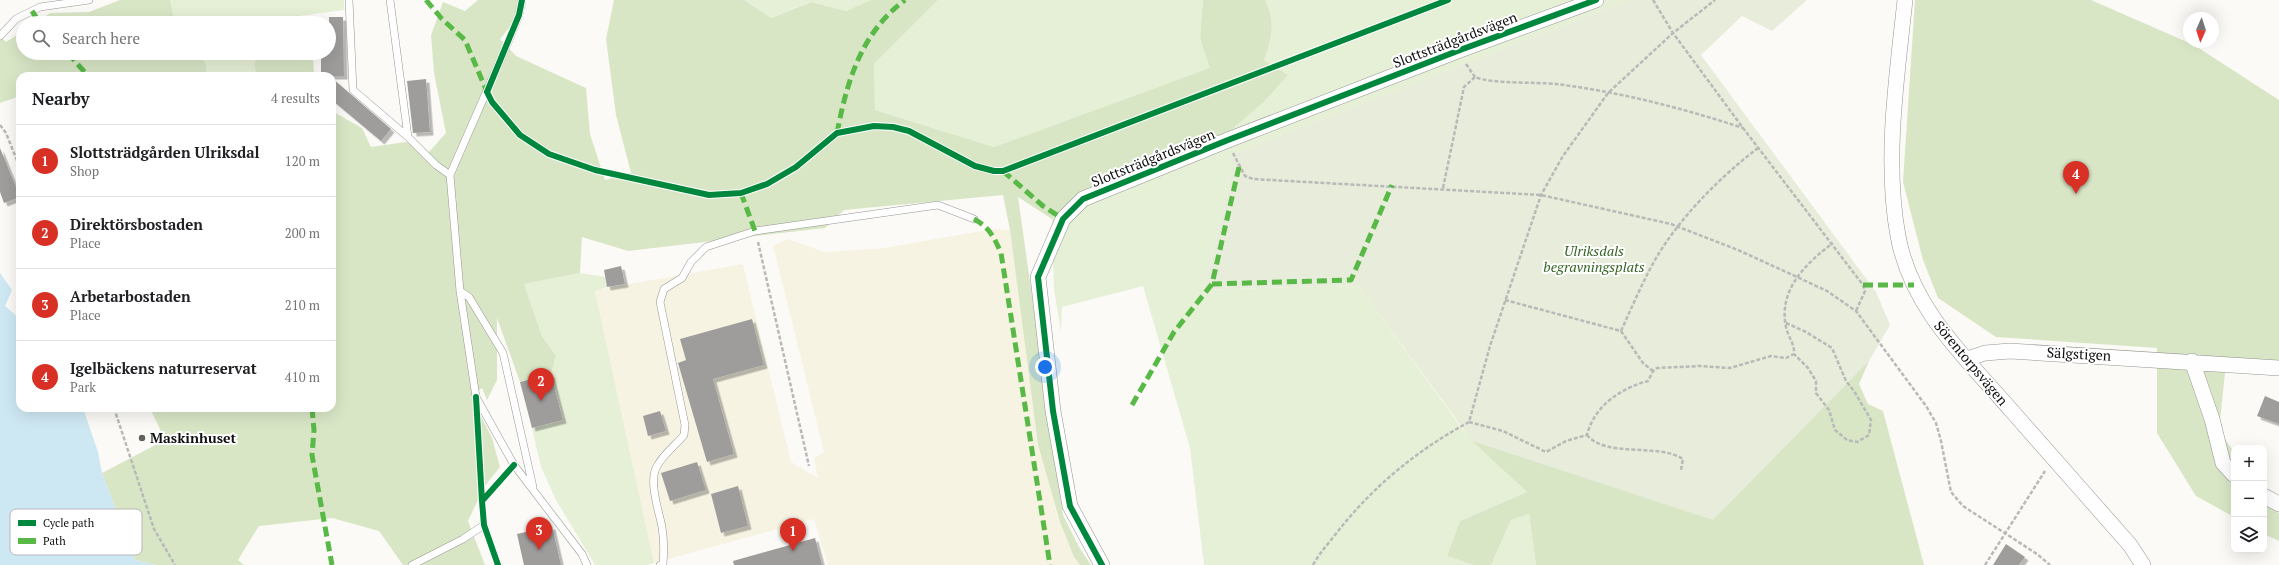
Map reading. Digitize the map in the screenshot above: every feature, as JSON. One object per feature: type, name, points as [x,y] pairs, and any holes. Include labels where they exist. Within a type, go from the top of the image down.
[{"type":"street","name":"Slottsträdgårdsvägen","points":[[1102,565],[1070,506],[1053,412],[1038,277],[1062,219],[1083,199],[1228,140],[1460,50],[1596,0]]},
{"type":"street","name":"Sörentorpsvägen","points":[[1905,0],[1893,161],[1893,201],[1898,237],[1908,270],[1922,300],[1940,329],[2130,545],[2143,565]]},
{"type":"street","name":"Sälgstigen","points":[[1967,359],[1986,353],[2010,350],[2279,368]]},
{"type":"street","points":[[2192,361],[2212,419],[2223,463],[2231,472]]},
{"type":"street","points":[[2267,498],[2279,504]]},
{"type":"lane","points":[[22,16],[40,7],[90,0]]},
{"type":"lane","points":[[349,0],[353,90],[408,137],[436,165],[450,175]]},
{"type":"lane","points":[[390,0],[408,137]]},
{"type":"lane","points":[[522,0],[519,14],[509,40],[450,175],[460,291],[476,397],[514,465],[582,554],[586,565]]},
{"type":"lane","points":[[0,36],[16,19]]},
{"type":"lane","points":[[660,565],[663,564],[664,553],[662,527],[655,495],[655,470],[662,458],[684,435],[684,424],[660,302],[664,289],[682,278],[691,262],[706,247],[755,231],[938,205],[974,219]]},
{"type":"lane","points":[[460,291],[469,297],[502,353],[533,490]]},
{"type":"lane","points":[[412,565],[463,539],[484,524]]},
{"type":"path","points":[[1652,0],[1673,33],[1743,128],[1833,243],[1863,285],[1865,291],[1856,311]]},
{"type":"path","points":[[1469,422],[1505,300],[1542,195],[1564,156],[1608,93],[1673,33],[1715,0]]},
{"type":"path","points":[[1443,188],[1464,87],[1475,77],[1556,84],[1608,93],[1680,108],[1743,128]]},
{"type":"path","points":[[0,125],[6,133],[16,158]]},
{"type":"path","points":[[1228,140],[1239,167],[1245,176],[1253,179],[1443,188],[1542,195],[1679,227],[1738,250],[1827,291],[1856,311],[1926,406],[1936,424],[1950,492],[1963,506],[2037,554],[2050,565]]},
{"type":"path","points":[[1621,331],[1656,259],[1679,227],[1734,166],[1758,148]]},
{"type":"path","points":[[755,231],[809,466]]},
{"type":"path","points":[[1786,323],[1806,332],[1832,348],[1846,381],[1854,391],[1871,420],[1869,435],[1857,442],[1846,440],[1835,430],[1829,410],[1816,393],[1816,381],[1808,368],[1794,354],[1794,348],[1786,323],[1785,301],[1797,277],[1807,263],[1833,243]]},
{"type":"path","points":[[1505,300],[1621,331],[1643,363],[1653,371]]},
{"type":"path","points":[[1587,435],[1591,420],[1614,396],[1630,386],[1648,381],[1653,371],[1657,368],[1700,366],[1730,368],[1771,356],[1786,358],[1794,354]]},
{"type":"path","points":[[115,412],[154,530],[175,565]]},
{"type":"path","points":[[1313,565],[1348,519],[1378,487],[1406,462],[1439,438],[1469,422],[1503,431],[1546,452],[1566,441],[1587,435]]},
{"type":"path","points":[[1587,435],[1590,439],[1601,444],[1632,450],[1675,453],[1683,459],[1681,470]]},
{"type":"path","points":[[1985,565],[2053,459]]},
{"type":"shaded area","points":[[993,229],[1010,230],[1038,445],[1060,522],[1074,557],[1080,565],[828,565],[814,519],[654,563],[595,290],[743,264],[791,462],[818,478],[814,458],[824,452],[773,246],[788,239],[824,252],[884,248]]},
{"type":"green space","points":[[120,0],[170,0],[173,16],[46,16],[50,13],[89,12]]},
{"type":"green space","points":[[170,0],[344,0],[344,10],[299,16],[173,16]]},
{"type":"green space","points":[[478,0],[522,0],[526,7],[500,39],[516,56],[586,88],[590,134],[605,180],[631,173],[616,115],[606,39],[614,0],[744,0],[771,18],[811,2],[846,11],[871,0],[938,0],[874,64],[875,110],[994,147],[1210,68],[1200,38],[1203,0],[1265,0],[1271,15],[1272,30],[1264,60],[1288,75],[1265,101],[1222,138],[1074,198],[1052,219],[1018,197],[1063,515],[1079,547],[1091,565],[1080,565],[1074,557],[1060,522],[1038,445],[1010,230],[1003,195],[844,210],[825,228],[628,251],[582,237],[580,273],[524,284],[542,336],[556,356],[551,374],[520,382],[497,318],[497,380],[487,400],[482,388],[471,396],[492,438],[500,467],[484,487],[468,521],[485,565],[403,565],[379,531],[332,518],[259,526],[238,560],[244,565],[155,565],[135,560],[133,555],[142,555],[142,509],[116,509],[102,473],[165,440],[152,412],[336,412],[336,113],[362,128],[371,147],[406,142],[429,152],[446,133],[434,73],[431,35],[443,2],[465,11]]},
{"type":"green space","points":[[744,0],[871,0],[846,11],[810,2],[771,18]]},
{"type":"green space","points":[[938,0],[1203,0],[1200,38],[1211,68],[994,147],[875,110],[874,64]]},
{"type":"green space","points":[[1265,0],[1629,0],[1229,156],[1232,169],[1204,290],[1358,285],[1463,430],[1527,492],[1460,521],[1447,556],[1473,565],[1204,565],[1190,448],[1143,286],[1062,307],[1061,332],[1054,289],[1052,219],[1074,198],[1222,138],[1265,101],[1288,75],[1264,60],[1272,30],[1271,15]]},
{"type":"green space","name":"Ulriksdals begravningsplats","points":[[1629,0],[1807,0],[1772,31],[1742,16],[1701,55],[1876,292],[1890,325],[1869,361],[1713,520],[1472,441],[1358,285],[1204,290],[1232,169],[1228,156]]},
{"type":"green space","points":[[1915,0],[2091,0],[2183,40],[2183,48],[2199,48],[2279,100],[2279,360],[2226,364],[2219,430],[2231,448],[2231,515],[2196,496],[2157,433],[2157,348],[1996,337],[1938,298],[1923,260],[1903,182]]},
{"type":"green space","points":[[0,36],[6,42],[16,36],[16,60],[203,60],[206,64],[207,72],[16,72],[16,97],[0,103]]},
{"type":"green space","points":[[203,60],[256,60],[254,64],[256,72],[207,72],[206,64]]},
{"type":"green space","points":[[256,60],[313,60],[314,72],[256,72],[254,64]]},
{"type":"green space","points":[[1731,271],[1869,361],[1859,384],[1868,404],[1883,411],[1924,565],[1536,565],[1529,514],[1511,520],[1491,565],[1473,565],[1447,556],[1460,521],[1527,492],[1472,441],[1511,425]]},
{"type":"green space","points":[[580,273],[605,277],[607,287],[595,291],[654,563],[647,565],[595,565],[556,500],[541,467],[532,428],[563,420],[551,374],[556,356],[542,336],[524,284]]},
{"type":"green space","points":[[2267,499],[2275,511],[2279,513],[2279,541],[2267,535]]},
{"type":"green space","points":[[1529,514],[1536,565],[1491,565],[1511,520]]},
{"type":"water","points":[[0,273],[12,290],[5,306],[16,316],[16,412],[84,412],[98,452],[102,473],[116,509],[10,509],[10,555],[133,555],[135,560],[155,565],[0,565]]},
{"type":"building","points":[[336,17],[343,17],[344,76],[336,76],[336,72],[321,72],[321,60],[336,60]]},
{"type":"building","points":[[426,79],[430,132],[413,133],[407,81]]},
{"type":"building","points":[[336,81],[391,129],[381,141],[336,103]]},
{"type":"building","points":[[0,148],[16,187],[16,198],[4,203],[0,192]]},
{"type":"building","points":[[621,266],[625,284],[607,287],[604,270]]},
{"type":"building","points":[[752,319],[764,365],[713,379],[734,454],[707,462],[678,363],[686,360],[680,339]]},
{"type":"building","points":[[551,374],[563,420],[532,428],[520,382]]},
{"type":"building","points":[[2265,396],[2279,402],[2279,424],[2257,416]]},
{"type":"building","points":[[660,411],[666,431],[648,436],[643,416]]},
{"type":"building","points":[[697,462],[706,490],[670,501],[661,473]]},
{"type":"building","points":[[738,486],[748,526],[721,533],[711,494]]},
{"type":"building","points":[[552,526],[561,565],[524,565],[517,534]]},
{"type":"building","points":[[815,538],[822,565],[734,565],[733,561]]},
{"type":"building","points":[[2006,544],[2025,557],[2019,565],[1993,565]]},
{"type":"marked path","points":[[426,0],[442,19],[465,40],[487,92]]},
{"type":"marked path","points":[[837,133],[851,77],[858,59],[877,27],[905,0]]},
{"type":"marked path","points":[[32,11],[35,16]]},
{"type":"marked path","points":[[74,60],[85,72]]},
{"type":"marked path","points":[[1239,167],[1212,284],[1351,280],[1392,185]]},
{"type":"marked path","points":[[1003,171],[1043,206],[1063,219]]},
{"type":"marked path","points":[[741,193],[755,231]]},
{"type":"marked path","points":[[974,219],[984,225],[996,242],[1001,253],[1050,565]]},
{"type":"marked path","points":[[1132,405],[1174,332],[1212,284]]},
{"type":"marked path","points":[[1863,285],[1914,285]]},
{"type":"marked path","points":[[312,412],[314,430],[312,455],[332,565]]},
{"type":"cycle path","points":[[522,0],[519,15],[487,92],[492,102],[520,135],[549,154],[595,170],[709,195],[741,193],[767,184],[796,167],[837,133],[874,126],[893,127],[909,131],[975,166],[994,171],[1003,171],[1448,0]]},
{"type":"cycle path","points":[[1102,565],[1070,506],[1053,411],[1038,277],[1063,219],[1083,199],[1228,140],[1460,50],[1596,0]]},
{"type":"cycle path","points":[[476,397],[482,501]]},
{"type":"cycle path","points":[[498,565],[484,525],[482,501],[514,465]]},
{"type":"place","name":"Igelbäckens naturreservat","points":[[2076,194]]},
{"type":"place","name":"Direktörsbostaden","points":[[541,401]]},
{"type":"place","name":"Maskinhuset","points":[[142,438]]},
{"type":"place","name":"Arbetarbostaden","points":[[539,550]]},
{"type":"place","name":"Slottsträdgården Ulriksdal","points":[[793,551]]}]
